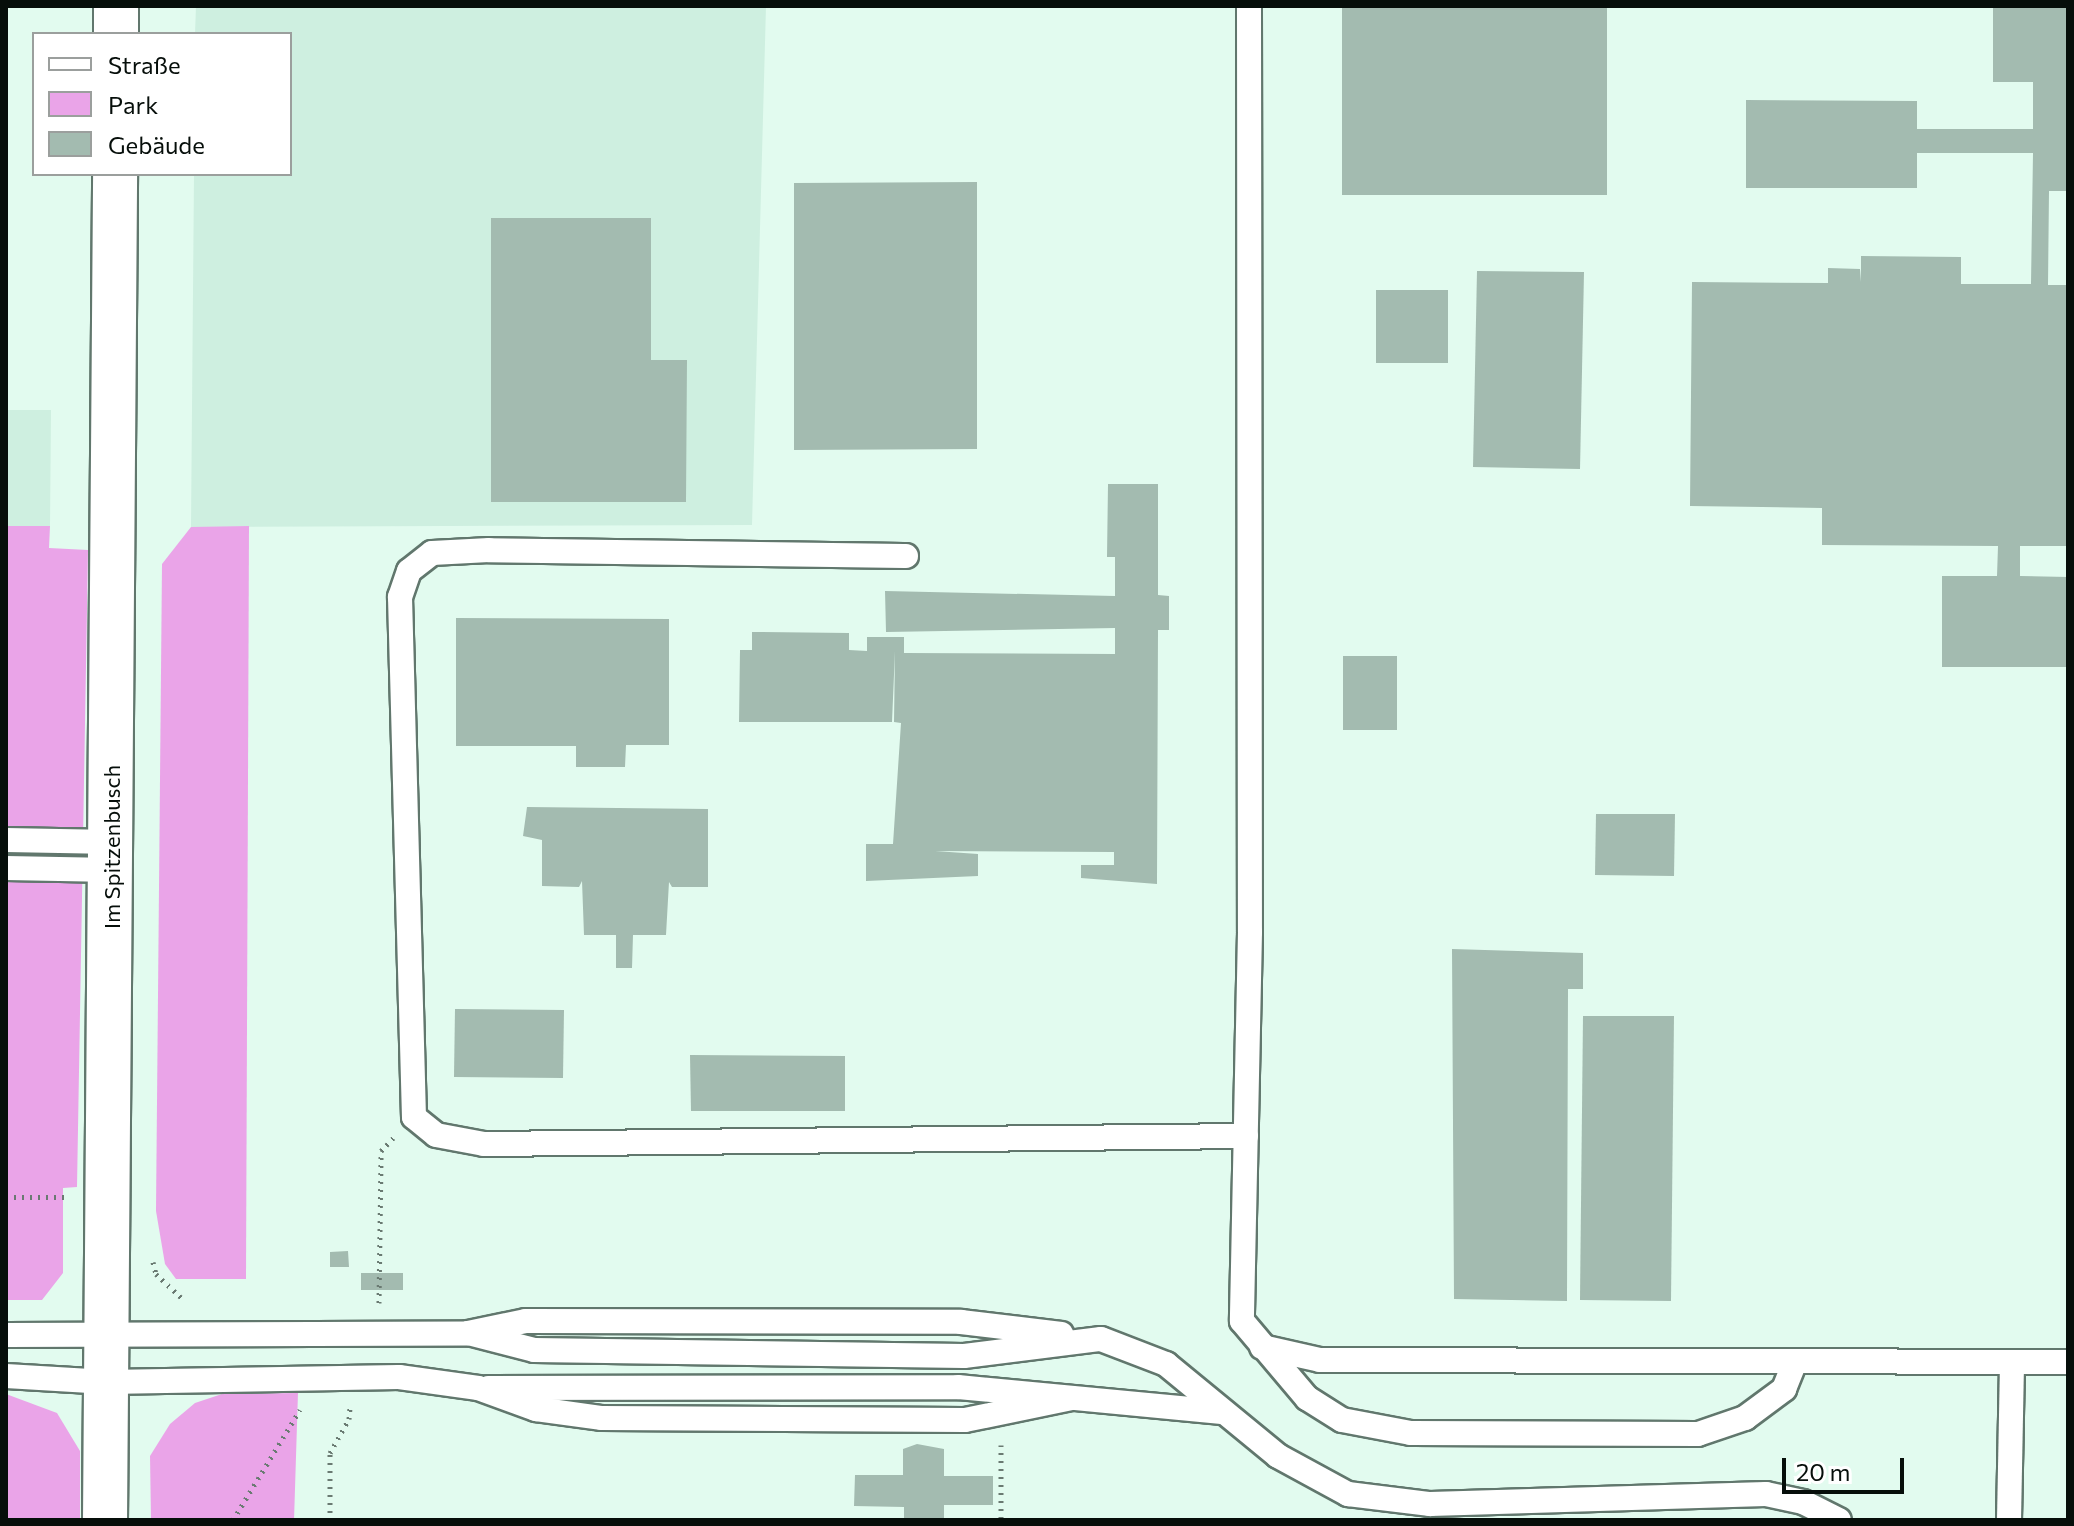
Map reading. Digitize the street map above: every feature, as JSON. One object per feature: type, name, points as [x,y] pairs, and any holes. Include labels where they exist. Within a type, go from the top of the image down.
[{"type":"street","points":[[116,6],[116,32]]},
{"type":"street","name":"Im Spitzenbusch","points":[[105,1520],[113,856],[115,176]]},
{"type":"lane","points":[[1249,6],[1246,1136],[1242,1321],[1307,1398],[1342,1420],[1411,1433],[1698,1434],[1745,1418],[1784,1389],[1795,1362]]},
{"type":"lane","points":[[906,556],[489,550],[432,553],[409,571],[400,597],[414,1117],[436,1135],[484,1144],[1246,1136]]},
{"type":"lane","points":[[6,840],[113,856]]},
{"type":"lane","points":[[6,868],[113,856]]},
{"type":"lane","points":[[6,1335],[108,1331],[468,1333],[526,1321],[961,1322],[1101,1339],[1166,1364],[1312,1479],[1348,1494],[1384,1501],[1766,1494],[1803,1502],[1839,1520]]},
{"type":"lane","points":[[468,1333],[534,1350],[964,1356],[1101,1339]]},
{"type":"lane","points":[[1262,1347],[1320,1360],[2068,1362]]},
{"type":"lane","points":[[2009,1520],[2012,1363]]},
{"type":"lane","points":[[6,1376],[107,1382],[399,1377],[478,1388],[958,1387],[1224,1412]]},
{"type":"lane","points":[[478,1388],[536,1409],[602,1418],[965,1420],[1072,1398]]},
{"type":"path","points":[[366,1305],[379,1305],[381,1151],[414,1117]]},
{"type":"path","points":[[148,1245],[156,1274],[174,1295],[187,1301]]},
{"type":"path","points":[[233,1520],[304,1403]]},
{"type":"path","points":[[330,1520],[330,1453],[349,1419],[350,1403]]},
{"type":"shaded area","points":[[196,6],[766,6],[752,525],[191,527],[194,176],[292,176],[292,32],[195,32]]},
{"type":"shaded area","points":[[6,410],[51,410],[50,526],[6,526]]},
{"type":"green space","points":[[6,526],[50,526],[49,548],[88,550],[77,1187],[63,1188],[63,1273],[42,1300],[6,1300]]},
{"type":"green space","points":[[249,526],[246,1279],[176,1279],[165,1264],[156,1211],[162,564],[191,527]]},
{"type":"green space","points":[[298,1393],[294,1520],[151,1520],[150,1456],[170,1424],[195,1403],[222,1394]]},
{"type":"green space","points":[[6,1394],[57,1413],[80,1451],[80,1520],[6,1520]]},
{"type":"building","points":[[1342,6],[1607,6],[1607,195],[1342,195]]},
{"type":"building","points":[[1993,6],[2068,6],[2068,191],[2049,191],[2048,285],[2068,285],[2068,546],[2020,546],[2020,576],[2068,577],[2068,667],[1942,667],[1942,576],[1997,576],[1998,546],[1822,545],[1822,508],[1690,506],[1692,282],[1828,283],[1828,268],[1860,269],[1861,282],[1861,256],[1961,257],[1961,284],[2031,284],[2033,153],[1917,153],[1917,188],[1746,188],[1746,100],[1917,101],[1917,129],[2033,129],[2033,82],[1993,82]]},
{"type":"building","points":[[977,182],[977,449],[794,450],[794,183]]},
{"type":"building","points":[[491,218],[651,218],[651,360],[687,360],[686,502],[491,502]]},
{"type":"building","points":[[1477,271],[1584,272],[1580,469],[1473,467]]},
{"type":"building","points":[[1376,290],[1448,290],[1448,363],[1376,363]]},
{"type":"building","points":[[1108,484],[1158,484],[1158,595],[1169,596],[1169,630],[1158,630],[1157,884],[1081,878],[1081,865],[1114,865],[1114,852],[935,851],[978,854],[978,876],[866,881],[866,844],[893,844],[901,723],[894,722],[895,651],[892,722],[739,722],[740,650],[752,650],[752,632],[849,633],[849,650],[867,651],[867,637],[904,637],[904,653],[1115,654],[1115,628],[886,632],[885,591],[1115,596],[1115,557],[1107,557]]},
{"type":"building","points":[[456,618],[669,619],[669,745],[626,745],[625,767],[576,767],[576,746],[456,746]]},
{"type":"building","points":[[1343,656],[1397,656],[1397,730],[1343,730]]},
{"type":"building","points":[[527,807],[708,809],[708,887],[672,887],[669,882],[666,935],[633,935],[632,968],[616,968],[616,935],[584,935],[582,881],[579,887],[542,886],[542,840],[523,836]]},
{"type":"building","points":[[1596,814],[1675,814],[1674,876],[1595,875]]},
{"type":"building","points":[[1452,949],[1583,953],[1583,989],[1568,989],[1567,1301],[1454,1299]]},
{"type":"building","points":[[455,1009],[564,1010],[563,1078],[454,1077]]},
{"type":"building","points":[[1583,1016],[1674,1016],[1671,1301],[1580,1300]]},
{"type":"building","points":[[690,1055],[845,1056],[845,1111],[691,1111]]},
{"type":"building","points":[[348,1251],[349,1267],[330,1267],[330,1252]]},
{"type":"building","points":[[361,1273],[403,1273],[403,1290],[361,1290]]},
{"type":"building","points":[[917,1444],[944,1449],[944,1476],[993,1476],[993,1505],[944,1505],[944,1520],[904,1520],[904,1507],[854,1506],[855,1475],[903,1475],[903,1449]]}]
